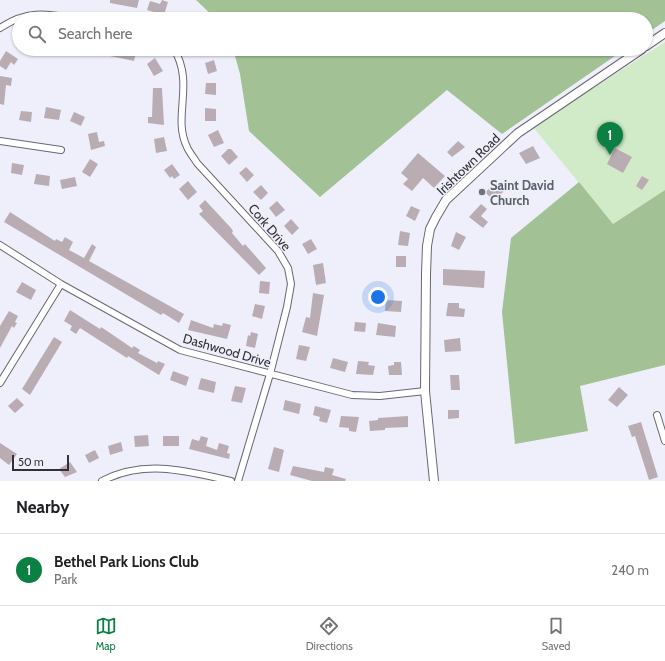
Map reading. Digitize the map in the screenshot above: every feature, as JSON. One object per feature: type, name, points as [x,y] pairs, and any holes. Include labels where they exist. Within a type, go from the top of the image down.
[{"type":"street","points":[[0,28],[12,21]]},
{"type":"street","points":[[653,41],[665,33]]},
{"type":"street","name":"Cork Drive","points":[[178,56],[181,61],[184,79],[182,129],[186,146],[197,163],[278,251],[288,268],[291,284],[287,307],[270,374],[238,481]]},
{"type":"street","name":"Irishtown Road","points":[[434,481],[425,391],[427,246],[430,229],[446,200],[518,133],[632,56]]},
{"type":"street","points":[[0,141],[61,150]]},
{"type":"street","name":"Dashwood Drive","points":[[0,245],[61,284],[180,350],[352,395],[380,396],[425,391]]},
{"type":"street","points":[[0,383],[61,284]]},
{"type":"street","points":[[657,415],[665,440]]},
{"type":"street","points":[[102,481],[124,473],[150,468],[177,469],[231,481]]},
{"type":"green space","points":[[196,0],[665,0],[665,21],[653,29],[653,12],[209,12]]},
{"type":"green space","points":[[665,42],[665,190],[613,224],[533,127],[643,56],[653,56],[653,50]]},
{"type":"green space","points":[[235,56],[615,56],[502,134],[447,90],[320,197],[249,131],[240,74]]},
{"type":"green space","points":[[579,182],[613,224],[665,190],[665,365],[580,386],[588,431],[515,444],[502,312],[511,238]]},
{"type":"building","points":[[110,0],[139,0],[137,8],[110,3]]},
{"type":"building","points":[[162,0],[168,2],[165,12],[154,12],[147,10],[150,1],[160,4]]},
{"type":"building","points":[[6,51],[18,59],[14,65],[11,62],[6,70],[0,66],[0,61]]},
{"type":"building","points":[[110,56],[135,56],[134,61]]},
{"type":"building","points":[[155,58],[163,71],[154,76],[147,64]]},
{"type":"building","points":[[214,60],[217,71],[208,74],[205,63]]},
{"type":"building","points":[[0,76],[12,78],[11,86],[6,85],[4,105],[0,104]]},
{"type":"building","points":[[206,83],[216,83],[216,95],[205,94]]},
{"type":"building","points":[[153,88],[162,88],[164,125],[148,123],[148,117],[152,117]]},
{"type":"building","points":[[46,107],[61,110],[59,120],[44,118]]},
{"type":"building","points":[[205,108],[216,109],[216,121],[205,121]]},
{"type":"building","points":[[21,111],[32,112],[31,122],[19,120]]},
{"type":"building","points":[[74,112],[85,117],[81,126],[70,121]]},
{"type":"building","points":[[218,130],[224,143],[214,147],[208,135]]},
{"type":"building","points":[[97,132],[99,142],[104,141],[105,146],[91,150],[88,134]]},
{"type":"building","points":[[164,137],[167,151],[156,153],[154,139]]},
{"type":"building","points":[[458,141],[465,147],[452,157],[447,152]]},
{"type":"building","points":[[533,146],[540,158],[526,164],[519,153]]},
{"type":"building","points":[[615,148],[632,157],[623,173],[607,164]]},
{"type":"building","points":[[228,149],[231,149],[238,157],[229,165],[221,156]]},
{"type":"building","points":[[418,153],[445,176],[434,188],[423,178],[412,191],[403,184],[408,179],[401,173]]},
{"type":"building","points":[[90,159],[98,164],[90,177],[82,172]]},
{"type":"building","points":[[12,163],[24,165],[22,175],[11,173]]},
{"type":"building","points":[[172,164],[180,175],[174,179],[172,176],[170,178],[164,170]]},
{"type":"building","points":[[246,167],[254,175],[247,182],[239,173]]},
{"type":"building","points":[[36,174],[50,176],[49,186],[34,184]]},
{"type":"building","points":[[642,176],[649,180],[642,190],[636,186]]},
{"type":"building","points":[[75,177],[77,186],[62,189],[60,180]]},
{"type":"building","points":[[188,181],[197,192],[188,200],[179,189]]},
{"type":"building","points":[[498,182],[506,189],[499,196],[497,194],[492,199],[485,192]]},
{"type":"building","points":[[261,185],[268,193],[261,200],[253,192]]},
{"type":"building","points":[[205,200],[231,228],[233,231],[232,233],[243,246],[245,244],[266,268],[259,275],[199,214],[203,211],[199,206]]},
{"type":"building","points":[[277,201],[285,210],[276,217],[269,208]]},
{"type":"building","points":[[481,204],[487,209],[481,216],[488,222],[483,228],[469,217]]},
{"type":"building","points":[[411,206],[420,210],[415,221],[406,216]]},
{"type":"building","points":[[10,212],[55,241],[56,239],[62,242],[65,237],[73,242],[69,250],[84,258],[92,244],[96,247],[89,261],[184,314],[179,323],[163,313],[161,315],[4,222]]},
{"type":"building","points":[[291,219],[299,228],[292,235],[284,226]]},
{"type":"building","points":[[400,231],[410,233],[408,246],[398,245]]},
{"type":"building","points":[[456,232],[466,237],[459,250],[451,246]]},
{"type":"building","points":[[311,239],[317,249],[308,254],[302,244]]},
{"type":"building","points":[[396,256],[406,256],[406,267],[396,267]]},
{"type":"building","points":[[323,263],[326,283],[316,285],[313,265]]},
{"type":"building","points":[[443,269],[485,271],[484,288],[443,285]]},
{"type":"building","points":[[260,281],[270,282],[269,294],[259,293]]},
{"type":"building","points":[[22,282],[36,290],[31,300],[16,292]]},
{"type":"building","points":[[313,293],[324,295],[317,336],[302,332],[306,317],[310,318]]},
{"type":"building","points":[[386,300],[402,301],[401,312],[385,311]]},
{"type":"building","points":[[448,303],[459,303],[459,308],[465,309],[464,317],[446,316]]},
{"type":"building","points":[[255,304],[265,306],[262,319],[252,316]]},
{"type":"building","points":[[70,310],[100,329],[101,327],[132,348],[134,346],[140,350],[138,353],[157,363],[158,361],[165,364],[159,375],[128,356],[127,358],[80,328],[76,334],[70,330],[72,326],[64,321]]},
{"type":"building","points":[[9,311],[18,316],[15,322],[17,323],[14,328],[12,326],[0,348],[0,326]]},
{"type":"building","points":[[191,320],[213,328],[214,324],[222,326],[223,323],[231,325],[227,339],[188,330]]},
{"type":"building","points":[[355,322],[366,323],[365,332],[354,331]]},
{"type":"building","points":[[378,323],[396,326],[395,337],[376,335]]},
{"type":"building","points":[[251,332],[258,334],[255,348],[246,346],[248,335],[250,336]]},
{"type":"building","points":[[54,337],[62,342],[30,395],[22,389]]},
{"type":"building","points":[[460,338],[461,351],[445,352],[444,340]]},
{"type":"building","points":[[299,345],[310,347],[306,361],[296,359]]},
{"type":"building","points":[[333,358],[348,362],[345,372],[330,368]]},
{"type":"building","points":[[358,361],[369,362],[368,365],[375,366],[373,375],[356,374]]},
{"type":"building","points":[[394,362],[401,362],[402,375],[389,375],[388,366],[394,365]]},
{"type":"building","points":[[173,371],[189,377],[186,386],[170,380]]},
{"type":"building","points":[[450,375],[459,375],[460,390],[451,390]]},
{"type":"building","points":[[201,378],[216,382],[214,393],[198,389]]},
{"type":"building","points":[[235,386],[246,388],[242,403],[231,401]]},
{"type":"building","points":[[619,387],[628,395],[617,407],[608,400]]},
{"type":"building","points":[[17,398],[24,405],[15,413],[8,406]]},
{"type":"building","points":[[285,400],[301,404],[299,414],[283,410]]},
{"type":"building","points":[[315,406],[331,410],[327,423],[319,421],[320,417],[313,415]]},
{"type":"building","points":[[448,410],[459,410],[459,418],[448,419]]},
{"type":"building","points":[[341,416],[359,417],[356,432],[349,431],[349,428],[339,427]]},
{"type":"building","points":[[408,416],[408,427],[385,428],[385,430],[370,431],[369,421],[378,420],[378,418]]},
{"type":"building","points":[[641,422],[658,477],[649,480],[635,436],[632,437],[628,426]]},
{"type":"building","points":[[148,435],[149,446],[135,447],[134,436]]},
{"type":"building","points":[[163,436],[179,436],[179,446],[163,446]]},
{"type":"building","points":[[201,436],[208,438],[206,446],[217,450],[219,443],[229,446],[227,453],[230,454],[229,459],[189,449],[192,439],[199,441]]},
{"type":"building","points":[[121,442],[123,451],[110,455],[108,446]]},
{"type":"building","points":[[0,443],[17,454],[9,465],[0,458]]},
{"type":"building","points":[[274,447],[284,450],[279,472],[268,469]]},
{"type":"building","points":[[95,450],[99,458],[89,463],[85,455]]},
{"type":"building","points":[[70,462],[77,472],[65,477],[59,469]]},
{"type":"building","points":[[293,466],[324,472],[325,467],[334,469],[332,475],[346,479],[345,481],[312,481],[290,475]]},
{"type":"place","name":"Bethel Park Lions Club","points":[[610,155]]},
{"type":"place","name":"Saint David Church","points":[[482,192]]}]
